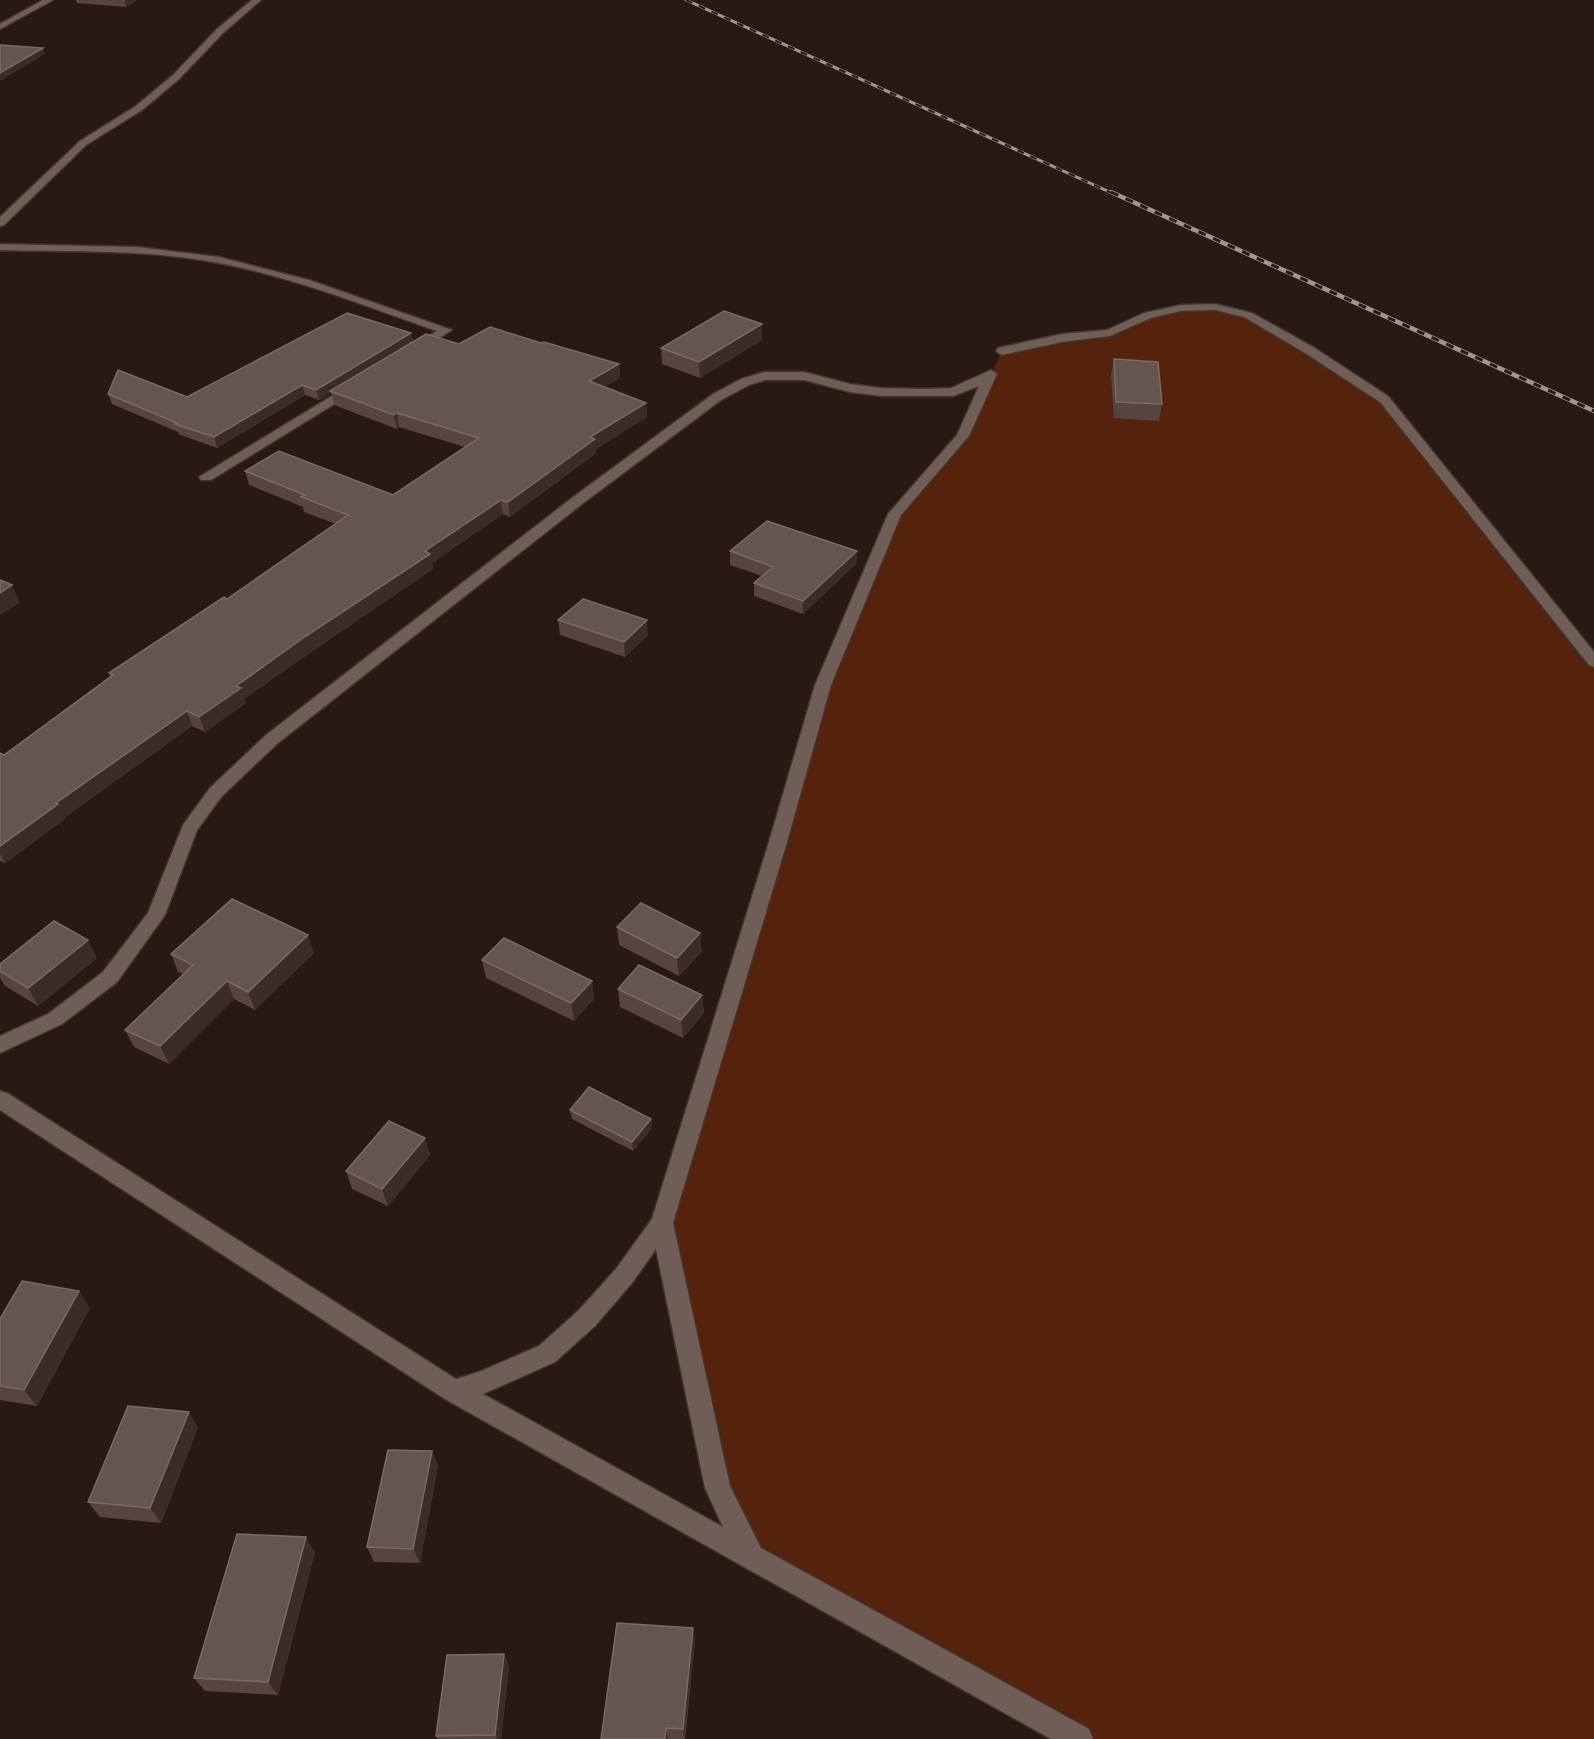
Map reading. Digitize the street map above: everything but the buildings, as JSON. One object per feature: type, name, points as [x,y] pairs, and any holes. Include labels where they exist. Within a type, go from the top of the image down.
[{"type":"street","points":[[0,27],[49,0]]},
{"type":"street","points":[[0,223],[82,143],[139,108],[177,77],[220,31],[257,0]]},
{"type":"street","points":[[0,247],[157,252],[216,259],[272,271],[446,330],[406,355]]},
{"type":"street","points":[[1002,351],[1062,338],[1110,333],[1148,315],[1181,308],[1215,307],[1248,315],[1309,350],[1384,399],[1594,663]]},
{"type":"street","points":[[0,1045],[56,1019],[110,977],[156,915],[189,829],[216,792],[272,739],[577,501],[717,398],[745,382],[765,376],[804,376],[850,388],[881,392],[923,393],[953,392],[991,374],[963,436],[895,514],[823,685],[778,842],[662,1223],[624,1276],[587,1318],[547,1354],[482,1383],[454,1391]]},
{"type":"street","points":[[206,477],[366,379]]},
{"type":"street","points":[[0,1099],[454,1391],[1079,1739]]},
{"type":"street","points":[[662,1223],[718,1488],[752,1558]]},
{"type":"shaded area","points":[[1215,307],[1248,315],[1384,399],[1594,662],[1594,1739],[1079,1739],[752,1558],[718,1488],[662,1223],[823,685],[895,514],[963,436],[1002,351],[1088,337],[1148,315]]},
{"type":"railway","points":[[686,0],[1114,194]]},
{"type":"railway","points":[[1111,192],[1594,411]]}]
